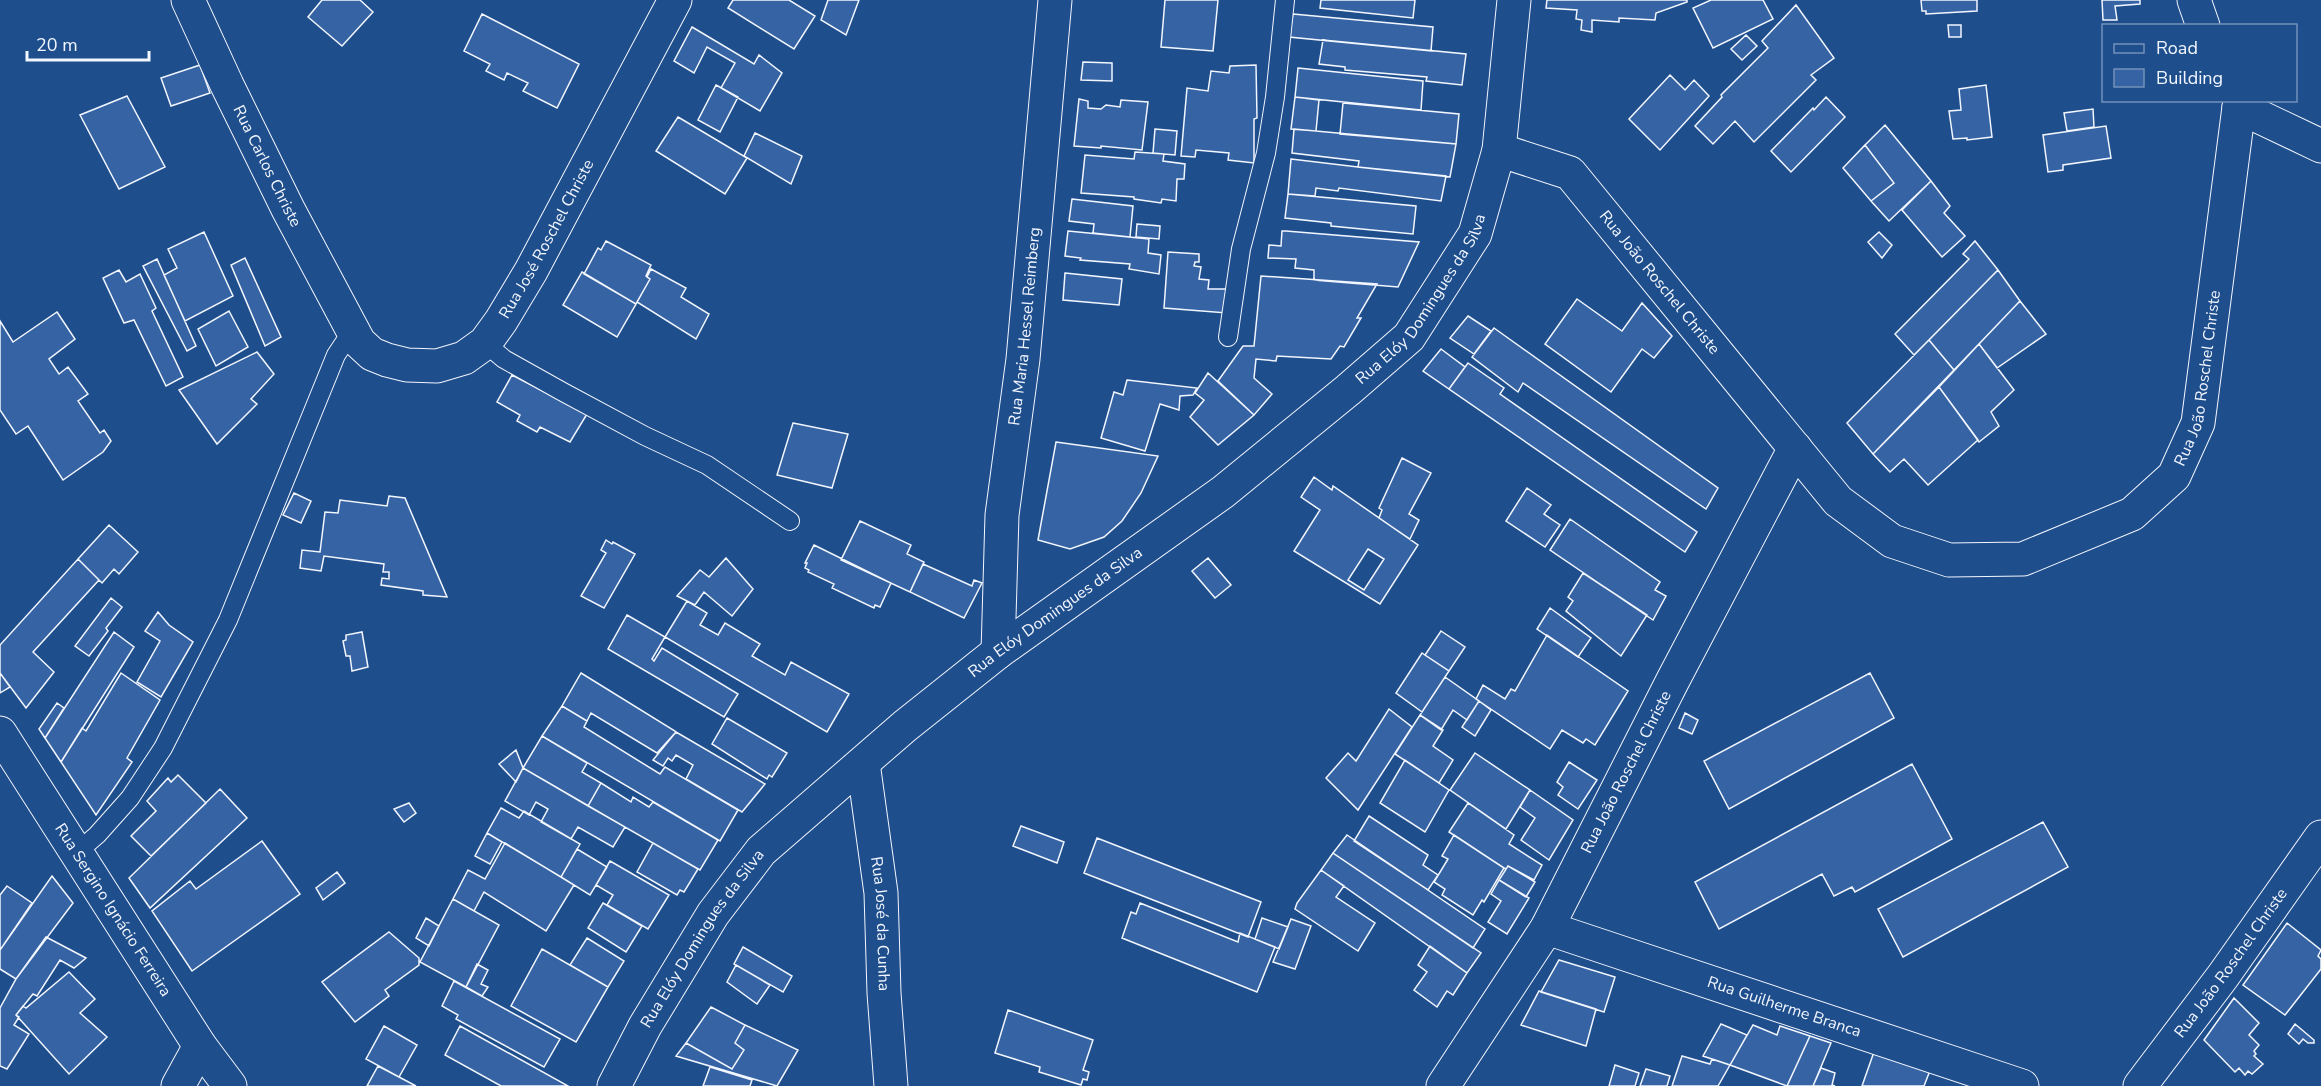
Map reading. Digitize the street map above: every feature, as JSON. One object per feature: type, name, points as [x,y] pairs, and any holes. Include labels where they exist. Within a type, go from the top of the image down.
[{"type":"street","name":"Rua Carlos Christe","points":[[188,0],[227,85],[352,331]]},
{"type":"street","name":"Rua José Roschel Christe","points":[[352,331],[359,342],[372,354],[407,364],[436,366],[464,358],[485,343],[531,271],[675,0]]},
{"type":"street","name":"Rua Maria Hessel Reimberg","points":[[998,652],[1002,515],[1023,359],[1056,0]]},
{"type":"street","name":"Rua Elóy Domingues da Silva","points":[[614,1086],[645,1026],[713,914],[760,851],[905,726],[998,652],[1223,492],[1409,337],[1475,234],[1499,150],[1514,0]]},
{"type":"street","points":[[2194,0],[2202,24]]},
{"type":"street","name":"Rua João Roschel Christe","points":[[1499,150],[1570,173],[1838,501],[1892,541],[1949,560],[2023,559],[2132,514],[2174,476],[2198,423],[2237,104],[2321,146]]},
{"type":"street","name":"Rua João Roschel Christe","points":[[1443,1086],[1547,928],[1673,680],[1795,448]]},
{"type":"street","name":"Rua Sergino Ignácio Ferreira","points":[[0,733],[75,854],[200,1046],[230,1086]]},
{"type":"street","name":"Rua José da Cunha","points":[[863,764],[881,893],[884,993],[891,1086]]},
{"type":"street","name":"Rua João Roschel Christe","points":[[2140,1086],[2223,976],[2321,837]]},
{"type":"street","name":"Rua Guilherme Branca","points":[[1547,928],[2022,1086]]},
{"type":"street","points":[[178,1086],[200,1046]]},
{"type":"lane","points":[[1228,338],[1241,249],[1266,153],[1285,0]]},
{"type":"lane","points":[[75,854],[98,835],[130,798],[163,748],[228,620],[336,355],[352,331]]},
{"type":"lane","points":[[485,343],[504,359],[563,392],[645,436],[707,465],[790,521]]},
{"type":"building","points":[[322,0],[360,0],[373,12],[342,46],[308,17]]},
{"type":"building","points":[[733,0],[789,0],[815,16],[794,49],[728,8]]},
{"type":"building","points":[[828,0],[859,0],[846,35],[821,20]]},
{"type":"building","points":[[1165,0],[1218,0],[1213,51],[1161,47]]},
{"type":"building","points":[[1321,0],[1415,0],[1413,18],[1320,8]]},
{"type":"building","points":[[1547,0],[1687,0],[1687,2],[1656,13],[1655,20],[1619,18],[1619,22],[1592,20],[1592,32],[1581,30],[1582,20],[1576,19],[1577,10],[1546,8]]},
{"type":"building","points":[[1711,0],[1763,0],[1773,19],[1713,48],[1693,8]]},
{"type":"building","points":[[1921,0],[1977,0],[1977,11],[1926,14],[1926,11],[1922,11]]},
{"type":"building","points":[[2102,0],[2140,0],[2140,4],[2115,6],[2117,20],[2103,20]]},
{"type":"building","points":[[1796,5],[1834,58],[1811,75],[1816,80],[1754,142],[1735,121],[1713,144],[1695,126],[1722,97],[1721,95],[1768,48],[1762,41]]},
{"type":"building","points":[[482,14],[579,64],[557,108],[523,91],[528,83],[507,73],[504,80],[486,71],[490,64],[464,51]]},
{"type":"building","points":[[1293,14],[1433,27],[1431,51],[1289,37]]},
{"type":"building","points":[[1948,25],[1961,25],[1961,37],[1949,37]]},
{"type":"building","points":[[692,27],[754,64],[759,55],[782,73],[760,111],[721,88],[735,63],[707,47],[694,73],[674,61]]},
{"type":"building","points":[[1746,35],[1757,46],[1742,60],[1731,49]]},
{"type":"building","points":[[1323,40],[1466,54],[1462,85],[1426,81],[1427,77],[1345,70],[1345,67],[1319,64]]},
{"type":"building","points":[[1083,62],[1112,63],[1112,81],[1081,80]]},
{"type":"building","points":[[200,65],[210,93],[171,106],[161,78]]},
{"type":"building","points":[[1256,65],[1257,118],[1254,119],[1254,163],[1228,160],[1229,153],[1196,150],[1195,157],[1181,156],[1187,88],[1208,91],[1211,71],[1229,73],[1230,66]]},
{"type":"building","points":[[1298,68],[1423,81],[1421,110],[1295,97]]},
{"type":"building","points":[[1670,75],[1685,90],[1694,80],[1709,96],[1660,150],[1629,119]]},
{"type":"building","points":[[716,85],[738,97],[720,132],[698,120]]},
{"type":"building","points":[[1986,85],[1992,137],[1953,139],[1949,111],[1961,110],[1959,89]]},
{"type":"building","points":[[127,96],[165,167],[119,189],[80,115]]},
{"type":"building","points":[[1295,97],[1319,100],[1316,131],[1291,129]]},
{"type":"building","points":[[1826,97],[1845,117],[1791,172],[1771,151]]},
{"type":"building","points":[[1079,99],[1088,101],[1088,108],[1101,109],[1106,105],[1120,107],[1121,100],[1148,102],[1142,150],[1074,146]]},
{"type":"building","points":[[1343,103],[1459,114],[1456,144],[1340,134]]},
{"type":"building","points":[[2093,109],[2094,127],[2067,131],[2064,113]]},
{"type":"building","points":[[678,117],[747,158],[725,194],[656,151]]},
{"type":"building","points":[[1885,125],[1931,181],[1889,221],[1871,201],[1894,183],[1865,145]]},
{"type":"building","points":[[2106,126],[2111,158],[2063,165],[2063,170],[2048,172],[2043,135]]},
{"type":"building","points":[[1155,129],[1177,131],[1175,155],[1153,153]]},
{"type":"building","points":[[1294,129],[1456,144],[1450,177],[1358,167],[1359,161],[1292,153]]},
{"type":"building","points":[[755,133],[802,156],[791,184],[744,156]]},
{"type":"building","points":[[1865,145],[1894,183],[1871,201],[1843,168]]},
{"type":"building","points":[[1135,152],[1164,154],[1163,161],[1185,164],[1184,179],[1177,179],[1176,201],[1162,199],[1161,203],[1134,199],[1134,197],[1081,193],[1085,155],[1134,159]]},
{"type":"building","points":[[1291,159],[1446,176],[1441,201],[1339,188],[1338,191],[1316,188],[1315,196],[1288,194]]},
{"type":"building","points":[[1931,181],[1950,206],[1944,213],[1965,236],[1942,257],[1902,210]]},
{"type":"building","points":[[1288,194],[1416,206],[1413,234],[1331,226],[1331,223],[1285,218]]},
{"type":"building","points":[[1072,199],[1133,206],[1130,237],[1093,233],[1094,224],[1069,221]]},
{"type":"building","points":[[1137,224],[1160,226],[1159,239],[1136,237]]},
{"type":"building","points":[[1068,231],[1149,239],[1148,253],[1161,255],[1159,274],[1129,269],[1130,264],[1080,260],[1081,258],[1065,256]]},
{"type":"building","points":[[1282,231],[1419,242],[1398,287],[1314,280],[1314,270],[1295,268],[1296,259],[1268,258],[1269,245],[1281,246]]},
{"type":"building","points":[[204,232],[233,296],[185,321],[164,275],[177,268],[168,249]]},
{"type":"building","points":[[1879,232],[1892,245],[1882,258],[1868,242]]},
{"type":"building","points":[[606,241],[651,265],[646,276],[650,279],[636,304],[584,274],[598,248],[601,250]]},
{"type":"building","points":[[1975,241],[1998,270],[1914,355],[1895,334],[1969,259],[1963,254]]},
{"type":"building","points":[[1168,252],[1199,254],[1199,262],[1195,262],[1194,266],[1201,267],[1199,279],[1209,280],[1208,289],[1230,289],[1227,313],[1164,308]]},
{"type":"building","points":[[245,258],[281,337],[265,346],[231,265]]},
{"type":"building","points":[[157,259],[196,346],[187,351],[143,266]]},
{"type":"building","points":[[651,269],[686,288],[681,297],[709,314],[696,339],[637,302],[650,279],[647,277]]},
{"type":"building","points":[[119,270],[126,282],[140,274],[156,308],[152,311],[183,377],[166,386],[134,320],[124,323],[103,278]]},
{"type":"building","points":[[1998,270],[2020,301],[1954,370],[1929,340]]},
{"type":"building","points":[[582,272],[636,304],[617,337],[563,305]]},
{"type":"building","points":[[1065,273],[1122,279],[1119,305],[1063,300]]},
{"type":"building","points":[[1261,276],[1377,284],[1357,318],[1361,318],[1344,347],[1340,346],[1331,359],[1277,356],[1276,361],[1256,359],[1254,378],[1272,394],[1254,415],[1218,381],[1243,346],[1254,346]]},
{"type":"building","points":[[1577,299],[1622,331],[1642,303],[1672,336],[1654,358],[1642,349],[1611,392],[1545,344]]},
{"type":"building","points":[[2020,301],[2046,334],[1997,368],[1979,344]]},
{"type":"building","points":[[229,311],[248,347],[216,366],[198,329]]},
{"type":"building","points":[[57,312],[75,339],[49,359],[59,374],[68,367],[88,394],[78,401],[100,433],[104,430],[111,441],[103,452],[63,480],[28,426],[16,434],[0,410],[0,321],[13,342]]},
{"type":"building","points":[[1468,316],[1491,331],[1474,354],[1450,338]]},
{"type":"building","points":[[1494,328],[1718,488],[1706,509],[1523,383],[1518,392],[1472,357]]},
{"type":"building","points":[[1929,340],[1954,370],[1873,454],[1847,423]]},
{"type":"building","points":[[1979,344],[2014,390],[1991,412],[1999,426],[1979,442],[1939,387]]},
{"type":"building","points":[[1441,349],[1465,367],[1449,389],[1423,371]]},
{"type":"building","points":[[257,352],[274,374],[251,399],[257,404],[217,444],[179,390]]},
{"type":"building","points":[[1468,363],[1504,388],[1500,394],[1697,532],[1685,552],[1449,389]]},
{"type":"building","points":[[1208,373],[1254,415],[1218,445],[1190,417],[1204,400],[1195,393]]},
{"type":"building","points":[[512,375],[587,414],[570,442],[540,427],[537,432],[517,421],[520,415],[497,402]]},
{"type":"building","points":[[1127,380],[1197,388],[1193,395],[1180,396],[1179,410],[1160,404],[1145,451],[1101,438],[1114,392],[1123,395]]},
{"type":"building","points":[[1939,387],[1978,440],[1928,485],[1904,459],[1890,472],[1873,454]]},
{"type":"building","points":[[793,423],[848,434],[832,488],[777,475]]},
{"type":"building","points":[[1056,442],[1158,456],[1141,493],[1122,521],[1104,537],[1070,549],[1038,540]]},
{"type":"building","points":[[1402,458],[1431,473],[1409,514],[1419,520],[1410,539],[1379,518],[1382,510],[1379,508]]},
{"type":"building","points":[[1314,477],[1332,490],[1333,486],[1418,545],[1380,604],[1294,551],[1320,510],[1301,497]],"holes":[[[1368,549],[1384,559],[1364,590],[1348,580]]]},
{"type":"building","points":[[1527,488],[1551,505],[1544,514],[1560,525],[1545,547],[1506,521]]},
{"type":"building","points":[[294,493],[311,501],[301,523],[283,515]]},
{"type":"building","points":[[389,496],[405,498],[447,597],[423,595],[423,591],[381,585],[382,578],[389,579],[389,572],[383,572],[384,564],[324,556],[321,571],[300,568],[302,550],[320,552],[325,512],[338,513],[340,500],[387,506]]},
{"type":"building","points":[[1570,519],[1660,582],[1655,590],[1666,596],[1653,620],[1550,550]]},
{"type":"building","points":[[860,521],[911,545],[907,554],[924,562],[910,592],[841,560]]},
{"type":"building","points":[[109,525],[138,552],[119,574],[114,569],[102,583],[78,559]]},
{"type":"building","points":[[606,540],[635,554],[604,608],[581,596],[606,553],[601,550]]},
{"type":"building","points":[[814,545],[891,583],[880,607],[875,605],[874,608],[832,588],[834,584],[808,572],[809,570],[805,568],[807,563],[805,563]]},
{"type":"building","points":[[726,558],[753,589],[732,616],[704,592],[695,605],[677,596],[700,570],[709,577]]},
{"type":"building","points":[[1208,558],[1231,585],[1215,598],[1192,571]]},
{"type":"building","points":[[78,559],[99,580],[33,652],[54,672],[26,708],[0,673],[0,645]]},
{"type":"building","points":[[923,564],[972,586],[974,580],[982,583],[964,618],[910,592]]},
{"type":"building","points":[[1583,573],[1647,615],[1621,656],[1566,611],[1573,601],[1568,597]]},
{"type":"building","points":[[111,598],[122,607],[89,656],[75,646]]},
{"type":"building","points":[[687,601],[707,613],[700,625],[718,635],[725,623],[760,644],[752,656],[785,675],[791,662],[849,694],[827,732],[665,637]]},
{"type":"building","points":[[1550,608],[1591,638],[1578,657],[1537,629]]},
{"type":"building","points":[[158,612],[169,625],[193,642],[161,697],[137,682],[160,641],[145,631]]},
{"type":"building","points":[[627,615],[665,637],[652,659],[654,661],[662,648],[738,694],[724,717],[608,649]]},
{"type":"building","points":[[1441,631],[1465,647],[1449,671],[1425,655]]},
{"type":"building","points":[[114,632],[134,647],[61,762],[45,738]]},
{"type":"building","points":[[362,632],[368,667],[352,671],[350,656],[346,656],[343,641],[346,640],[346,635]]},
{"type":"building","points":[[1547,635],[1628,691],[1595,745],[1586,739],[1583,743],[1562,730],[1550,749],[1476,699],[1483,685],[1505,699],[1511,689],[1515,691]]},
{"type":"building","points":[[1422,653],[1449,671],[1422,712],[1396,693]]},
{"type":"building","points":[[0,673],[10,687],[0,693]]},
{"type":"building","points":[[121,673],[160,700],[127,758],[132,762],[96,815],[61,762],[82,728],[86,731]]},
{"type":"building","points":[[581,673],[676,732],[657,753],[591,713],[587,721],[562,706]]},
{"type":"building","points":[[1870,673],[1894,718],[1729,809],[1704,761]]},
{"type":"building","points":[[1445,677],[1479,701],[1467,720],[1453,710],[1441,730],[1420,715]]},
{"type":"building","points":[[1479,701],[1491,710],[1475,736],[1462,727]]},
{"type":"building","points":[[57,703],[64,708],[45,738],[39,729]]},
{"type":"building","points":[[562,706],[587,721],[584,727],[660,774],[665,767],[738,810],[720,841],[542,736]]},
{"type":"building","points":[[1389,709],[1412,727],[1358,810],[1326,778],[1348,753],[1356,761]]},
{"type":"building","points":[[1685,713],[1698,720],[1692,734],[1679,728]]},
{"type":"building","points":[[1420,715],[1443,730],[1433,746],[1453,760],[1439,783],[1395,754]]},
{"type":"building","points":[[727,718],[787,753],[772,777],[769,775],[767,779],[712,744]]},
{"type":"building","points":[[676,732],[765,784],[742,812],[686,779],[693,765],[676,755],[672,761],[668,758],[663,766],[653,760]]},
{"type":"building","points":[[542,736],[587,763],[582,772],[601,783],[588,806],[523,768]]},
{"type":"building","points":[[516,750],[523,768],[516,782],[499,764]]},
{"type":"building","points":[[1475,753],[1530,790],[1506,829],[1450,790]]},
{"type":"building","points":[[1405,760],[1449,790],[1425,832],[1380,803]]},
{"type":"building","points":[[1569,762],[1597,780],[1578,809],[1558,795],[1563,787],[1557,782]]},
{"type":"building","points":[[1912,764],[1952,839],[1855,892],[1852,887],[1834,896],[1822,874],[1719,929],[1695,882]]},
{"type":"building","points":[[523,768],[625,827],[613,847],[578,827],[571,839],[541,822],[548,809],[536,802],[529,815],[505,801]]},
{"type":"building","points":[[178,775],[206,803],[151,856],[131,836],[156,811],[147,801],[168,778],[171,782]]},
{"type":"building","points":[[601,783],[631,802],[633,797],[649,807],[653,802],[718,840],[700,870],[588,806]]},
{"type":"building","points":[[220,789],[247,818],[150,908],[129,878]]},
{"type":"building","points":[[1530,790],[1573,820],[1549,860],[1521,840],[1535,818],[1520,807]]},
{"type":"building","points":[[409,803],[416,813],[404,822],[394,809]]},
{"type":"building","points":[[1468,803],[1514,835],[1509,844],[1542,865],[1534,880],[1508,866],[1504,868],[1449,832]]},
{"type":"building","points":[[501,808],[519,818],[524,811],[580,844],[561,877],[487,833]]},
{"type":"building","points":[[1369,816],[1428,855],[1423,865],[1438,875],[1428,890],[1354,841]]},
{"type":"building","points":[[2043,822],[2068,867],[1903,957],[1878,909]]},
{"type":"building","points":[[1021,826],[1064,842],[1057,863],[1013,846]]},
{"type":"building","points":[[487,833],[502,842],[490,864],[475,856]]},
{"type":"building","points":[[1347,835],[1485,929],[1473,948],[1333,853]]},
{"type":"building","points":[[1454,835],[1504,868],[1484,902],[1482,900],[1473,915],[1442,895],[1445,889],[1434,882],[1448,859],[1442,856]]},
{"type":"building","points":[[1097,838],[1261,902],[1248,937],[1084,873]]},
{"type":"building","points":[[262,841],[300,894],[192,971],[152,911],[190,881],[196,889]]},
{"type":"building","points":[[505,843],[574,885],[546,931],[484,892],[474,911],[453,899],[468,870],[485,879]]},
{"type":"building","points":[[653,843],[698,869],[684,892],[680,890],[677,895],[637,872]]},
{"type":"building","points":[[577,849],[607,867],[590,895],[561,877]]},
{"type":"building","points":[[1333,853],[1481,953],[1467,973],[1321,870]]},
{"type":"building","points":[[610,861],[669,895],[648,929],[607,905],[613,895],[596,885]]},
{"type":"building","points":[[1508,866],[1535,882],[1526,897],[1499,880]]},
{"type":"building","points":[[1321,870],[1344,886],[1336,897],[1375,923],[1358,951],[1295,909]]},
{"type":"building","points":[[337,872],[345,883],[323,900],[316,888]]},
{"type":"building","points":[[52,876],[73,903],[16,979],[0,969],[0,950]]},
{"type":"building","points":[[1499,880],[1529,898],[1507,934],[1488,922],[1501,901],[1491,894]]},
{"type":"building","points":[[7,886],[32,903],[0,950],[0,895]]},
{"type":"building","points":[[453,899],[499,925],[466,987],[420,962]]},
{"type":"building","points":[[603,903],[642,926],[626,952],[588,928]]},
{"type":"building","points":[[1140,903],[1238,942],[1240,933],[1275,947],[1257,992],[1122,938],[1131,912],[1136,914]]},
{"type":"building","points":[[426,918],[439,926],[429,946],[416,938]]},
{"type":"building","points":[[1262,918],[1288,927],[1279,949],[1255,939]]},
{"type":"building","points":[[1291,919],[1311,926],[1295,969],[1273,962]]},
{"type":"building","points":[[2287,923],[2321,950],[2318,956],[2321,959],[2321,969],[2285,1015],[2243,985]]},
{"type":"building","points":[[389,932],[419,958],[419,965],[385,990],[389,996],[355,1022],[322,982]]},
{"type":"building","points":[[46,937],[86,958],[74,968],[60,960],[37,996],[33,994],[16,1015],[19,1017],[14,1025],[29,1034],[7,1069],[0,1066],[0,1008],[16,979]]},
{"type":"building","points":[[587,938],[624,961],[608,987],[570,965]]},
{"type":"building","points":[[1430,946],[1467,973],[1453,995],[1447,991],[1437,1007],[1414,990],[1427,972],[1418,965]]},
{"type":"building","points":[[743,947],[792,976],[783,992],[734,964]]},
{"type":"building","points":[[542,949],[608,987],[576,1042],[511,1006]]},
{"type":"building","points":[[1559,960],[1615,977],[1604,1012],[1541,992]]},
{"type":"building","points":[[477,964],[488,970],[481,984],[488,987],[482,996],[466,987]]},
{"type":"building","points":[[736,965],[770,985],[757,1004],[727,982]]},
{"type":"building","points":[[69,972],[95,999],[80,1013],[107,1037],[69,1074],[16,1015],[23,1006],[26,1008]]},
{"type":"building","points":[[454,981],[560,1039],[544,1067],[456,1019],[458,1015],[442,1006]]},
{"type":"building","points":[[1539,991],[1596,1009],[1586,1046],[1521,1025]]},
{"type":"building","points":[[2234,998],[2259,1023],[2249,1035],[2259,1045],[2254,1051],[2256,1054],[2254,1056],[2263,1064],[2252,1074],[2248,1071],[2245,1075],[2239,1068],[2235,1072],[2204,1040]]},
{"type":"building","points":[[711,1007],[745,1025],[735,1043],[744,1050],[732,1069],[686,1043]]},
{"type":"building","points":[[1008,1010],[1093,1040],[1083,1070],[1089,1072],[1087,1080],[1083,1079],[1081,1085],[1039,1072],[1040,1067],[995,1053]]},
{"type":"building","points":[[1721,1024],[1747,1035],[1730,1065],[1703,1056]]},
{"type":"building","points":[[2295,1024],[2314,1040],[2314,1043],[2308,1043],[2303,1039],[2299,1044],[2288,1034]]},
{"type":"building","points":[[745,1025],[798,1050],[777,1086],[676,1056],[686,1043],[732,1069],[744,1050],[735,1043]]},
{"type":"building","points":[[1753,1025],[1777,1035],[1780,1026],[1810,1036],[1787,1086],[1730,1065]]},
{"type":"building","points":[[384,1026],[417,1045],[399,1077],[366,1059]]},
{"type":"building","points":[[460,1026],[568,1086],[501,1086],[445,1055]]},
{"type":"building","points":[[1810,1036],[1831,1043],[1813,1086],[1787,1086]]},
{"type":"building","points":[[1875,1049],[1931,1068],[1924,1086],[1862,1086]]},
{"type":"building","points":[[1682,1056],[1710,1064],[1712,1059],[1730,1065],[1718,1086],[1672,1086]]},
{"type":"building","points":[[1615,1065],[1639,1073],[1635,1086],[1609,1086]]},
{"type":"building","points":[[378,1066],[399,1077],[416,1086],[367,1086]]},
{"type":"building","points":[[710,1067],[752,1080],[750,1086],[703,1086]]},
{"type":"building","points":[[1821,1068],[1835,1073],[1832,1085],[1835,1086],[1813,1086]]},
{"type":"building","points":[[1646,1069],[1670,1076],[1667,1086],[1640,1086]]}]
